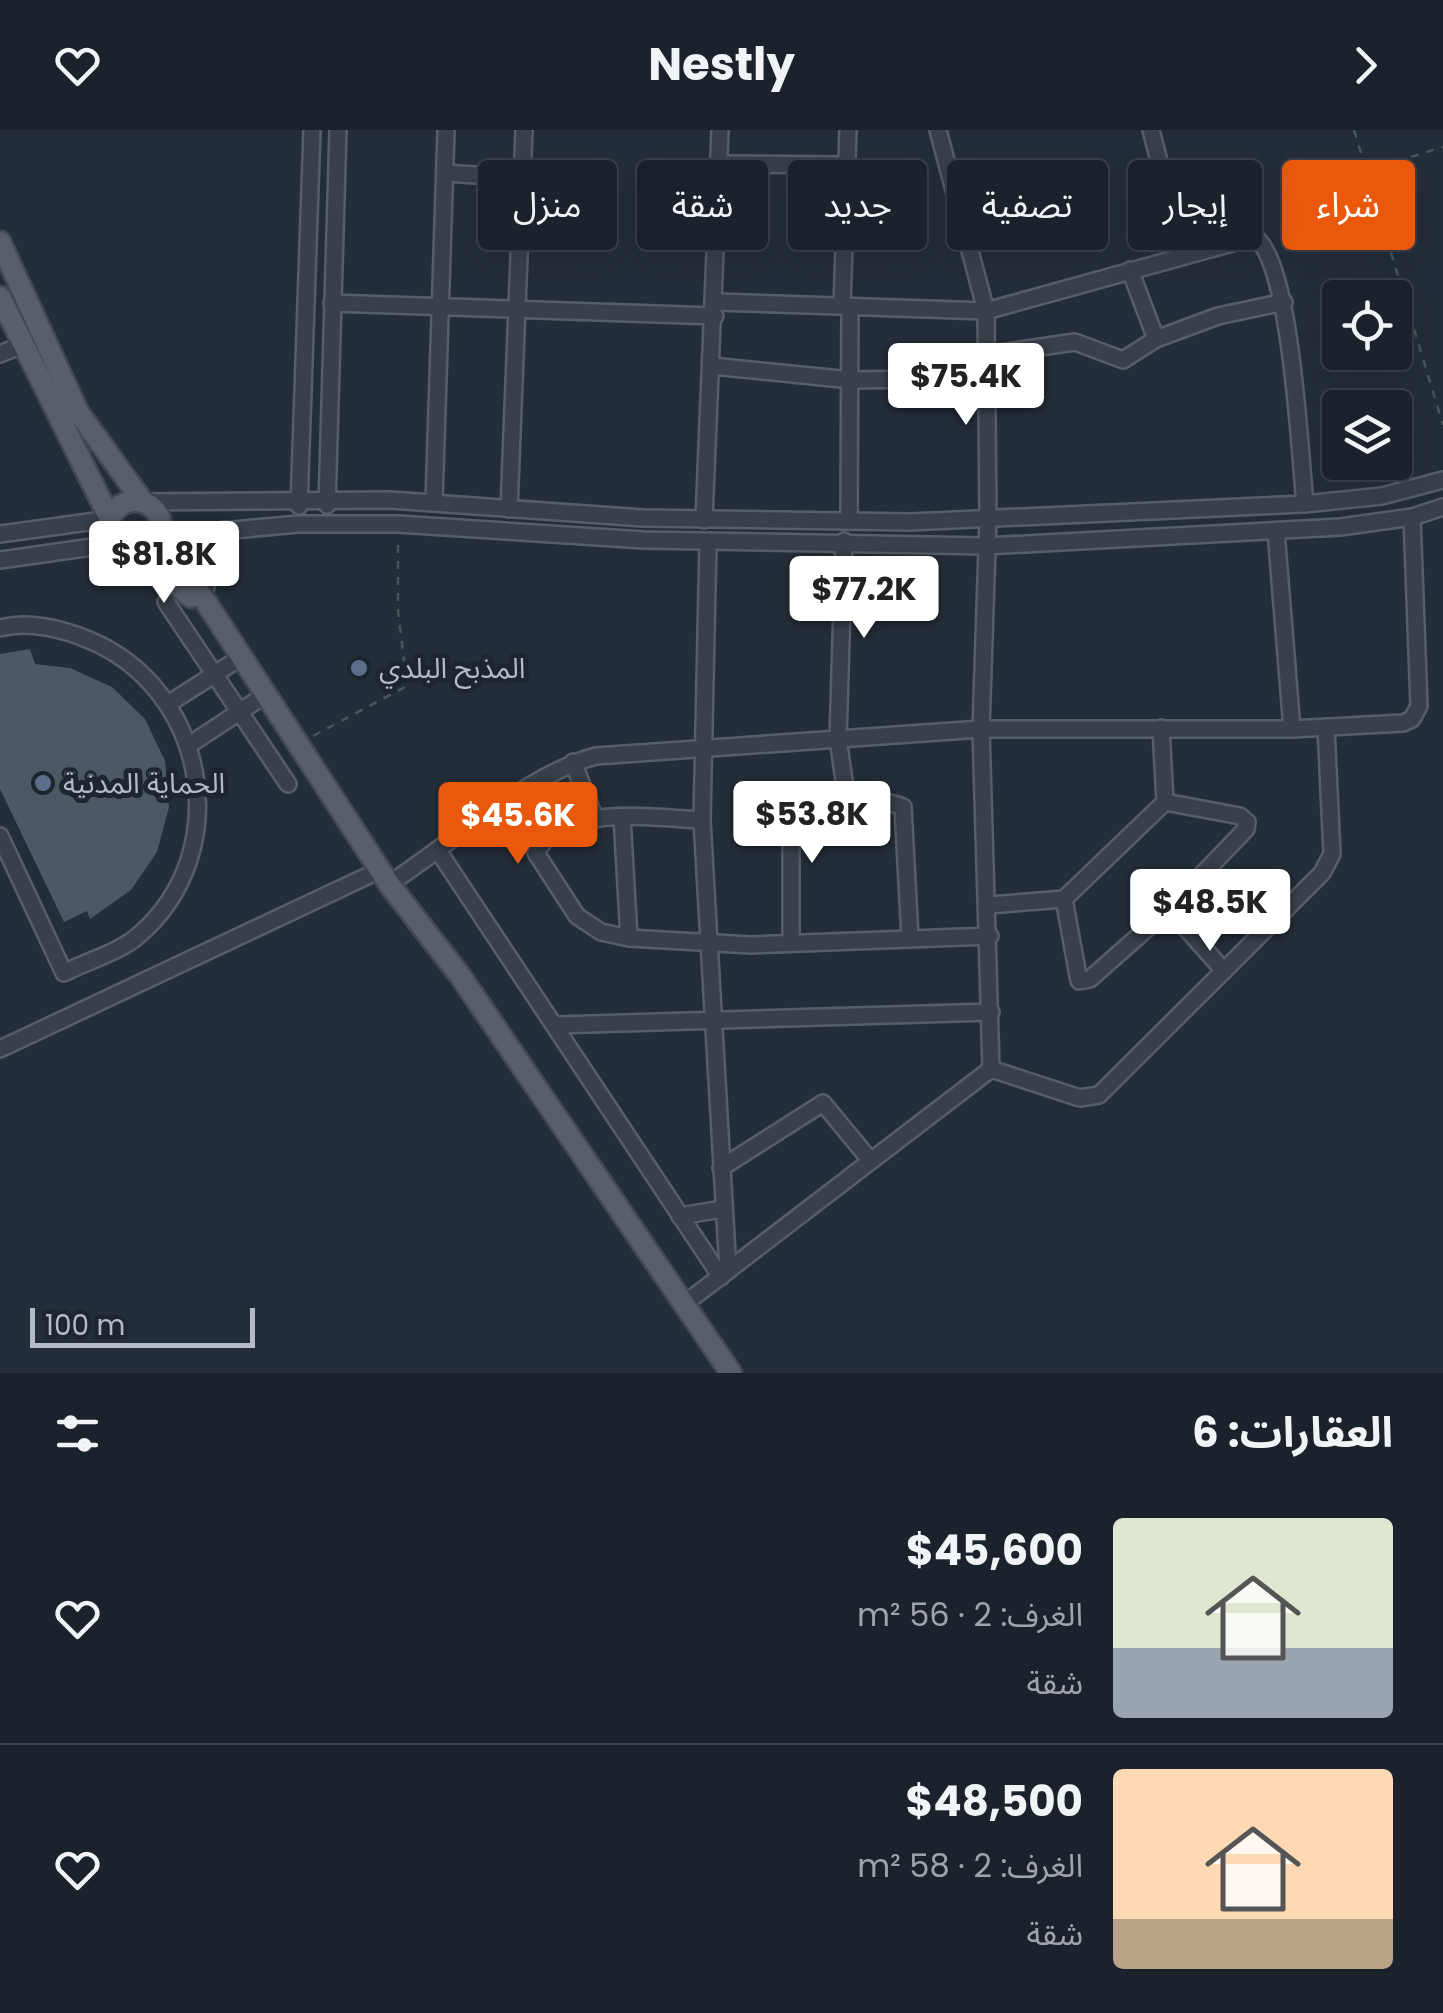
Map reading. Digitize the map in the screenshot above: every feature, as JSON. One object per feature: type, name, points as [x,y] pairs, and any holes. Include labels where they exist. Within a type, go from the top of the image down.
[{"type":"main road","points":[[0,242],[78,412],[142,502],[160,520],[158,538],[204,599],[385,877],[461,977],[731,1373]]},
{"type":"main road","points":[[0,297],[110,519],[110,536],[178,584],[220,628]]},
{"type":"main road","points":[[110,519],[119,506],[142,502]]},
{"type":"main road","points":[[132,552],[158,538]]},
{"type":"street","points":[[298,524],[312,130]]},
{"type":"street","points":[[326,524],[338,130]]},
{"type":"street","points":[[434,502],[446,130]]},
{"type":"street","points":[[523,160],[524,130]]},
{"type":"street","points":[[720,130],[720,160]]},
{"type":"street","points":[[845,160],[848,130]]},
{"type":"street","points":[[938,130],[986,311],[988,519],[982,729],[991,1070]]},
{"type":"street","points":[[1152,130],[1183,254]]},
{"type":"street","points":[[445,173],[478,175]]},
{"type":"street","points":[[332,303],[518,310],[846,306],[986,311],[1254,236],[1266,249],[1284,302],[1305,504]]},
{"type":"street","points":[[308,240],[332,240]]},
{"type":"street","points":[[509,509],[520,250]]},
{"type":"street","points":[[704,520],[717,250]]},
{"type":"street","points":[[846,250],[851,380],[849,521]]},
{"type":"street","points":[[1130,270],[1156,339]]},
{"type":"street","points":[[987,356],[1074,342],[1123,360],[1156,339],[1218,316],[1284,302]]},
{"type":"street","points":[[0,354],[22,345]]},
{"type":"street","points":[[712,366],[851,380],[988,378]]},
{"type":"street","points":[[142,502],[210,504],[327,499],[704,520],[988,519],[1305,504],[1382,496],[1443,480]]},
{"type":"street","points":[[158,538],[298,524],[398,524],[708,542],[986,546],[1276,531],[1412,517],[1443,506]]},
{"type":"street","points":[[0,1049],[439,852],[572,762],[701,746],[982,729],[1292,728],[1403,723],[1416,713],[1412,517]]},
{"type":"street","points":[[0,534],[110,519]]},
{"type":"street","points":[[204,599],[210,556],[224,530]]},
{"type":"street","points":[[1276,531],[1292,728]]},
{"type":"street","points":[[844,541],[838,739],[847,801]]},
{"type":"street","points":[[708,542],[702,820],[724,1274]]},
{"type":"street","points":[[0,560],[76,548],[132,552]]},
{"type":"street","points":[[166,602],[288,784]]},
{"type":"street","points":[[0,628],[64,630],[114,650],[156,685],[168,704],[188,744],[199,785],[195,842],[174,894],[138,937],[64,973],[0,836]]},
{"type":"street","points":[[168,704],[240,658]]},
{"type":"street","points":[[188,744],[266,696]]},
{"type":"street","points":[[991,1070],[1080,1098],[1093,1098],[1329,864],[1326,727]]},
{"type":"street","points":[[989,905],[1064,899],[1165,802],[1161,728]]},
{"type":"street","points":[[572,762],[594,816]]},
{"type":"street","points":[[791,940],[791,818],[799,809],[847,801],[903,807],[910,938]]},
{"type":"street","points":[[1064,899],[1079,981],[1090,979],[1169,909],[1247,822],[1240,816],[1165,802]]},
{"type":"street","points":[[702,820],[594,816],[570,825],[536,853],[577,916],[602,932],[629,938],[707,943],[990,936]]},
{"type":"street","points":[[622,818],[629,938]]},
{"type":"street","points":[[439,852],[680,1216],[724,1274]]},
{"type":"street","points":[[1169,909],[1224,971]]},
{"type":"street","points":[[557,1026],[991,1012]]},
{"type":"street","points":[[684,1305],[991,1070]]},
{"type":"street","points":[[720,1168],[823,1103],[870,1160]]},
{"type":"street","points":[[680,1216],[722,1209]]},
{"type":"path","points":[[1354,130],[1362,160]]},
{"type":"path","points":[[1401,160],[1443,146]]},
{"type":"path","points":[[1389,250],[1443,425]]},
{"type":"path","points":[[298,744],[407,686],[398,610],[398,524]]},
{"type":"building","points":[[30,649],[35,664],[70,668],[112,687],[145,719],[165,761],[169,807],[157,852],[131,890],[90,919],[87,911],[64,922],[0,789],[0,654]]},
{"type":"place","name":"المذبح البلدي","points":[[359,668]]},
{"type":"place","name":"الحماية المدنية","points":[[43,783]]}]
